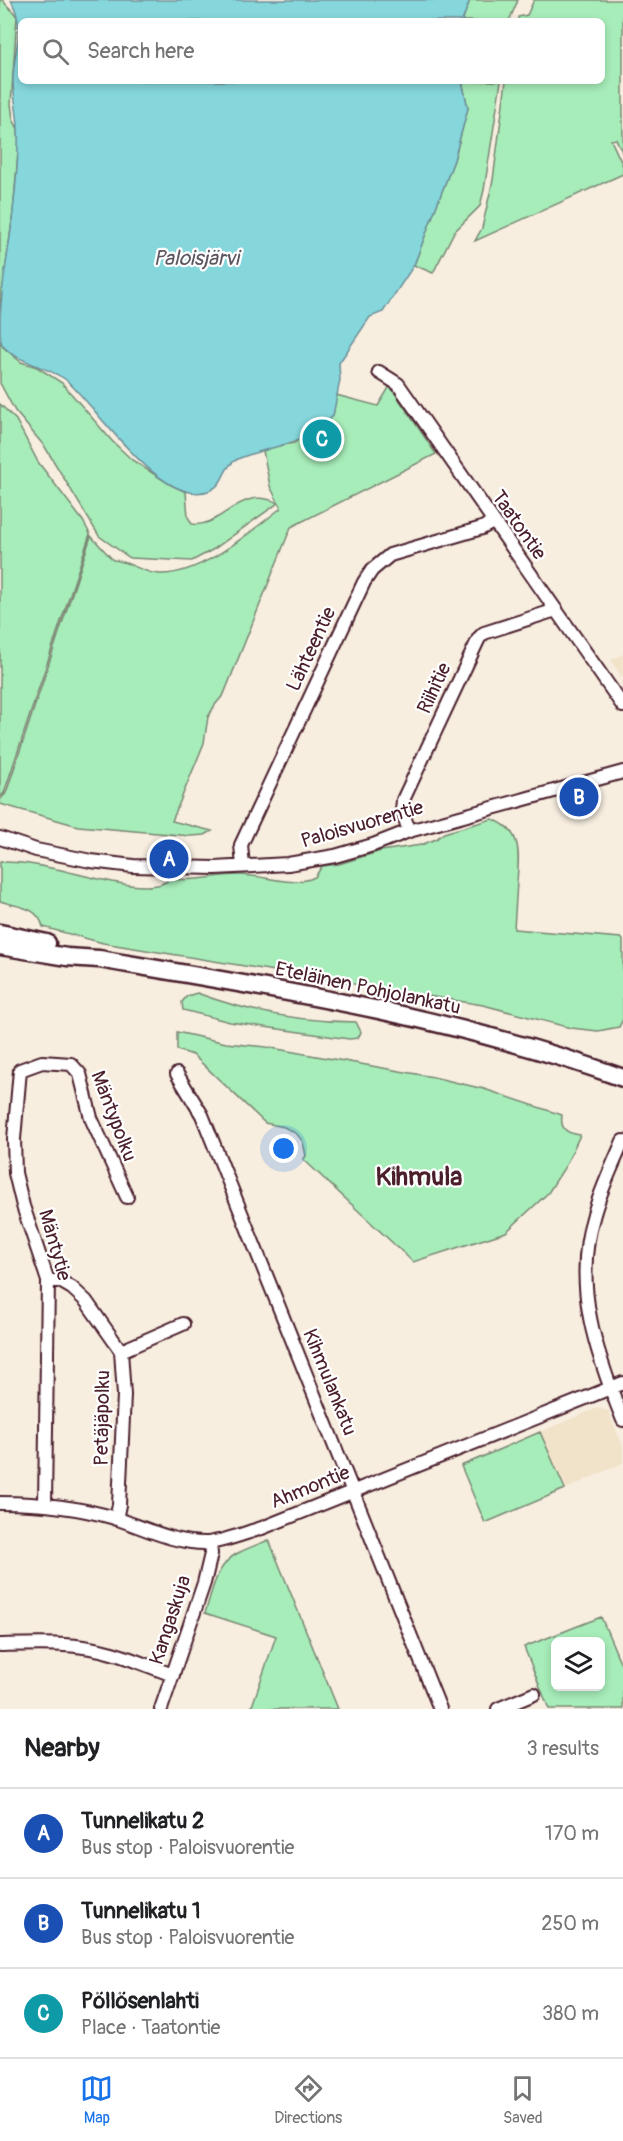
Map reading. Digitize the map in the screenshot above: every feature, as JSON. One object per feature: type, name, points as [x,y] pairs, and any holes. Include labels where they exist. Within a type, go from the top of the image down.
[{"type":"main road","name":"Eteläinen Pohjolankatu","points":[[0,933],[71,948],[99,959]]},
{"type":"main road","name":"Eteläinen Pohjolankatu","points":[[0,946],[67,957],[99,959],[283,990],[386,1011],[448,1025],[623,1078]]},
{"type":"street","name":"Taatontie","points":[[379,372],[398,384],[623,706]]},
{"type":"street","name":"Lähteentie","points":[[243,866],[241,845],[364,582],[372,570],[390,555],[482,528],[493,522]]},
{"type":"street","name":"Riihitie","points":[[409,831],[402,810],[403,800],[479,638],[484,633],[556,610]]},
{"type":"street","name":"Paloisvuorentie","points":[[0,838],[36,850],[90,861],[133,866],[215,868],[288,864],[335,856],[409,831],[623,772]]},
{"type":"street","name":"Mäntypolku","points":[[20,1070],[42,1062],[71,1064],[80,1074],[91,1118],[127,1197]]},
{"type":"street","name":"Mäntytie","points":[[20,1070],[14,1139],[15,1173],[23,1206],[48,1281],[45,1504]]},
{"type":"street","name":"Kihmulankatu","points":[[177,1074],[202,1115],[440,1709]]},
{"type":"street","points":[[623,1141],[594,1212],[584,1263],[587,1309],[610,1388],[623,1420]]},
{"type":"street","name":"Petäjäpolku","points":[[48,1281],[60,1281],[86,1301],[121,1352],[124,1395],[119,1505],[116,1519]]},
{"type":"street","points":[[121,1352],[183,1324]]},
{"type":"street","name":"Ahmontie","points":[[0,1503],[45,1504],[74,1508],[116,1519],[174,1539],[210,1543],[262,1528],[623,1383]]},
{"type":"street","name":"Kangaskuja","points":[[162,1709],[204,1583],[211,1554],[210,1543]]},
{"type":"street","points":[[0,1645],[88,1647],[173,1675]]},
{"type":"street","points":[[498,1709],[534,1694]]},
{"type":"shaded area","points":[[623,654],[623,679],[611,660]]},
{"type":"shaded area","points":[[597,1408],[608,1411],[623,1446],[623,1463],[566,1489],[540,1432]]},
{"type":"green space","points":[[0,0],[3,0],[17,17],[11,104],[19,141],[13,213],[0,311]]},
{"type":"green space","points":[[470,0],[518,0],[510,18],[463,18]]},
{"type":"green space","points":[[534,0],[623,0],[623,154],[616,139],[611,140],[623,166],[623,174],[475,241],[482,228],[493,180],[506,84],[605,84],[605,18],[518,18],[527,15]]},
{"type":"green space","points":[[463,84],[501,84],[480,206],[454,232],[433,273],[414,265],[454,160],[468,108]]},
{"type":"green space","points":[[0,340],[3,347],[21,362],[37,367],[62,383],[112,441],[132,460],[186,492],[188,517],[192,524],[203,524],[213,520],[252,499],[264,499],[278,503],[214,549],[192,561],[130,558],[99,536],[45,447],[15,411],[0,383]]},
{"type":"green space","points":[[390,386],[436,454],[291,527],[224,694],[208,717],[204,743],[172,821],[212,831],[205,835],[191,836],[78,826],[0,804],[0,800],[6,793],[91,536],[113,560],[154,573],[177,572],[209,559],[225,550],[281,508],[270,486],[263,451],[294,443],[333,416],[336,395],[378,406]]},
{"type":"green space","points":[[0,404],[16,420],[38,462],[83,521],[90,534],[4,793],[0,797]]},
{"type":"green space","points":[[492,819],[509,830],[517,844],[514,929],[623,940],[623,1019],[619,1027],[598,1031],[571,1028],[483,1005],[103,943],[43,927],[37,915],[32,911],[0,901],[0,862],[35,865],[132,885],[161,884],[169,879],[187,880],[240,875],[297,881],[315,877],[322,866],[339,864],[381,851],[421,845],[444,833]]},
{"type":"green space","points":[[197,993],[236,1006],[275,1015],[356,1022],[361,1032],[358,1038],[349,1039],[230,1022],[183,1010],[182,1002],[187,996]]},
{"type":"green space","points":[[177,1032],[226,1043],[266,1047],[433,1077],[484,1089],[562,1115],[565,1130],[580,1135],[566,1165],[548,1193],[506,1232],[413,1262],[303,1159],[306,1156],[303,1142],[297,1134],[284,1127],[265,1123],[193,1055],[177,1050]]},
{"type":"green space","points":[[540,1432],[565,1489],[485,1523],[461,1466]]},
{"type":"green space","points":[[269,1540],[338,1709],[251,1709],[276,1636],[205,1613],[216,1579],[225,1564],[238,1553]]},
{"type":"green space","points":[[601,1617],[623,1669],[623,1709],[549,1709],[524,1647]]},
{"type":"water","name":"Paloisjärvi","points":[[11,0],[470,0],[463,18],[18,18],[18,21]]},
{"type":"water","name":"Paloisjärvi","points":[[18,40],[18,84],[463,84],[468,108],[454,160],[414,265],[383,312],[370,317],[339,363],[340,380],[333,416],[322,426],[300,439],[234,461],[216,487],[211,490],[192,492],[173,486],[152,472],[113,433],[66,380],[21,359],[5,348],[1,342],[0,324],[12,225],[18,149],[14,69]]},
{"type":"place","name":"Pöllösenlahti","points":[[322,439]]},
{"type":"place","name":"Tunnelikatu 1","points":[[579,797]]},
{"type":"place","name":"Tunnelikatu 2","points":[[169,859]]},
{"type":"district","name":"Kihmula","points":[[419,1177]]}]
